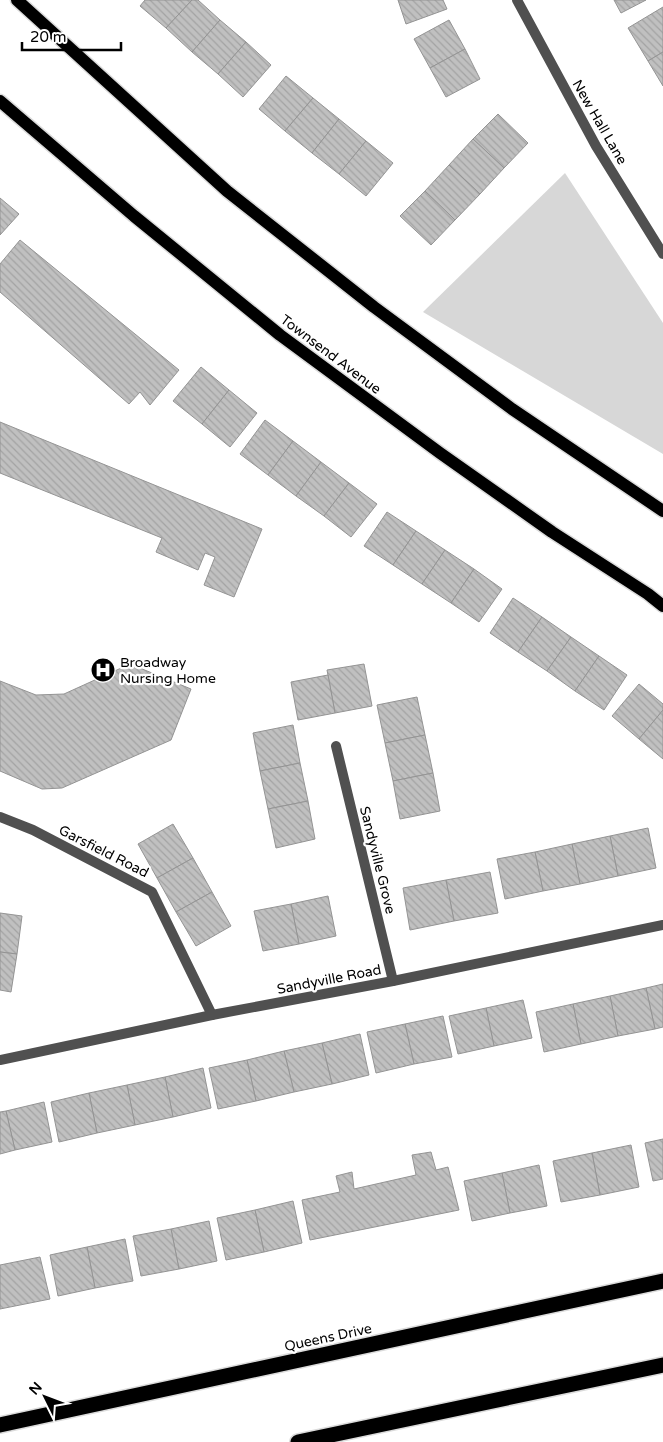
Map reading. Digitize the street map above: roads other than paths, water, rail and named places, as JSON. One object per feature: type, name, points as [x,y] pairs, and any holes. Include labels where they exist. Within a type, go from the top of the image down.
[{"type":"highway","name":"Queens Drive","points":[[0,1425],[663,1281]]},
{"type":"highway","points":[[298,1442],[663,1365]]},
{"type":"main road","points":[[17,0],[227,191],[374,307],[512,409],[663,511]]},
{"type":"main road","name":"Townsend Avenue","points":[[0,101],[134,216],[280,335],[440,453],[552,532],[648,594],[663,606]]},
{"type":"street","name":"New Hall Lane","points":[[517,0],[596,146],[663,254]]},
{"type":"street","name":"Sandyville Grove","points":[[336,746],[393,981]]},
{"type":"street","name":"Garsfield Road","points":[[0,818],[33,830],[152,892],[212,1015]]},
{"type":"street","name":"Sandyville Road","points":[[0,1060],[212,1015],[393,981],[663,925]]},
{"type":"place","name":"Broadway Nursing Home","points":[[103,670]]}]
